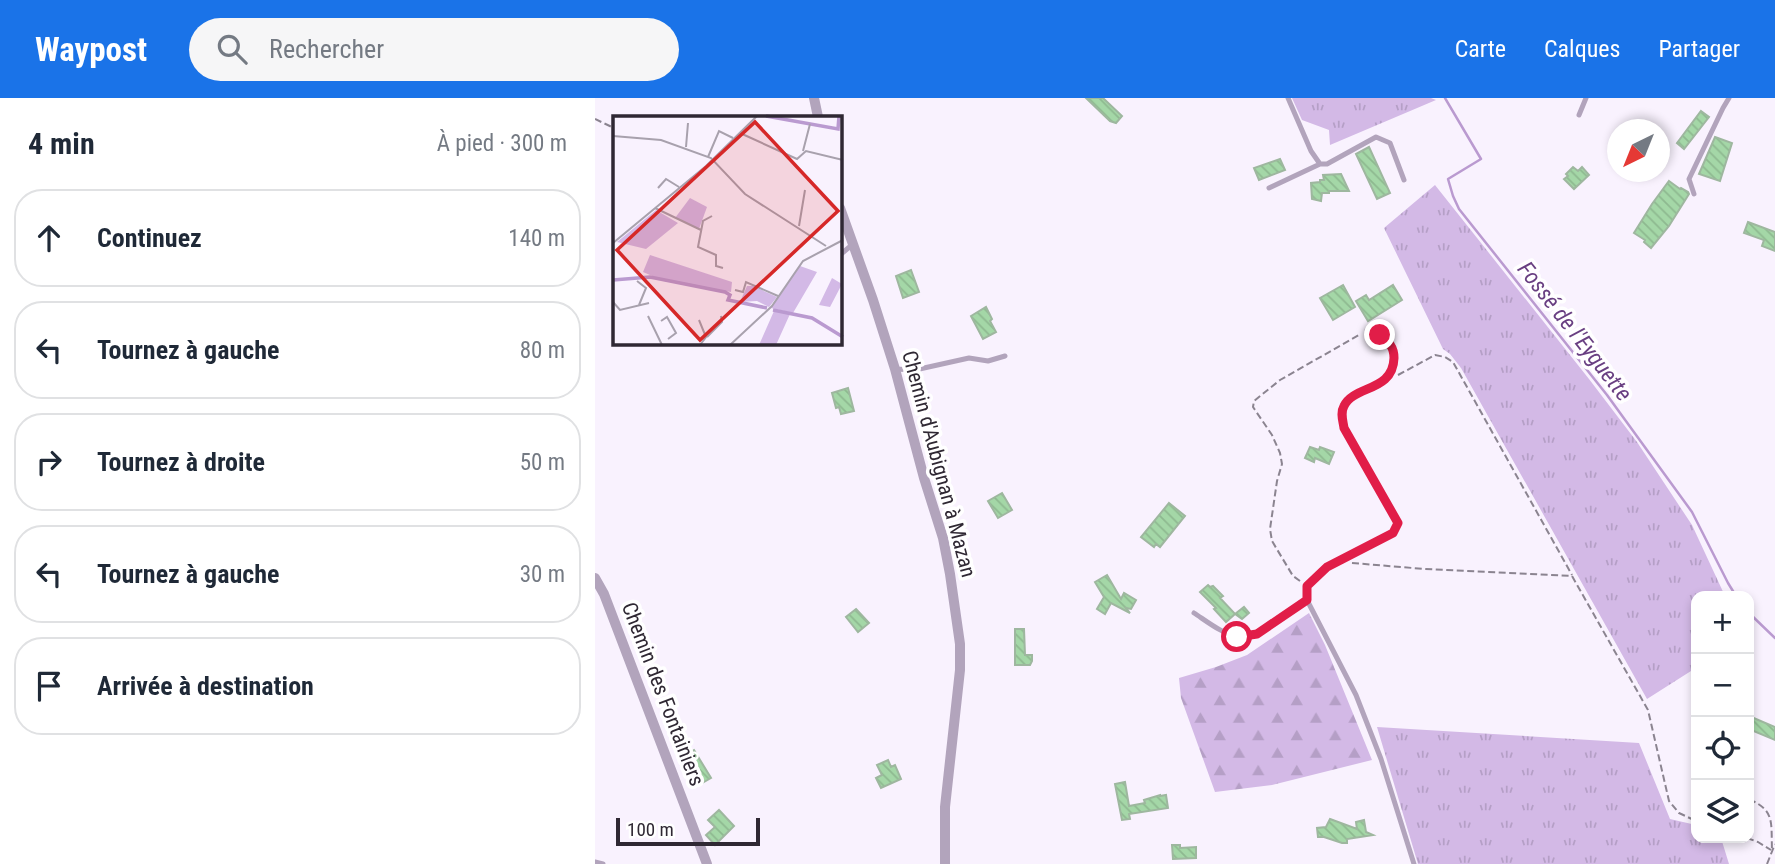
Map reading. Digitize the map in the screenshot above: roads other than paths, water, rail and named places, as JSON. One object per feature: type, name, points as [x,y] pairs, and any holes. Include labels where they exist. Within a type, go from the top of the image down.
[{"type":"street","points":[[814,98],[818,116]]},
{"type":"street","name":"Chemin d'Aubignan à Mazan","points":[[842,213],[895,369],[943,538],[952,587],[960,670],[945,807],[945,864]]},
{"type":"street","name":"Chemin des Fontainiers","points":[[595,578],[599,596],[707,864]]},
{"type":"lane","points":[[1289,98],[1311,151],[1320,164]]},
{"type":"lane","points":[[1579,115],[1585,98]]},
{"type":"lane","points":[[1694,194],[1689,179],[1729,98]]},
{"type":"lane","points":[[1269,188],[1320,164],[1327,164],[1376,137],[1389,143],[1404,180]]},
{"type":"lane","points":[[842,253],[853,243]]},
{"type":"lane","points":[[1367,330],[1380,335],[1391,344],[1394,355],[1393,369],[1381,384],[1353,397],[1344,405],[1342,416],[1344,428],[1398,523],[1393,533],[1327,567],[1307,586],[1307,600],[1356,695],[1381,759],[1414,864]]},
{"type":"lane","points":[[895,369],[915,370],[969,358],[988,360],[1005,355]]},
{"type":"lane","points":[[1193,613],[1237,637],[1257,634],[1307,600]]},
{"type":"lane","points":[[595,862],[603,864]]},
{"type":"waterway","name":"Fossé de l'Eyguette","points":[[1445,98],[1481,159],[1448,179],[1459,209],[1607,395],[1692,512],[1733,591]]},
{"type":"waterway","name":"Fossé de l'Eyguette","points":[[1754,618],[1775,638]]}]
